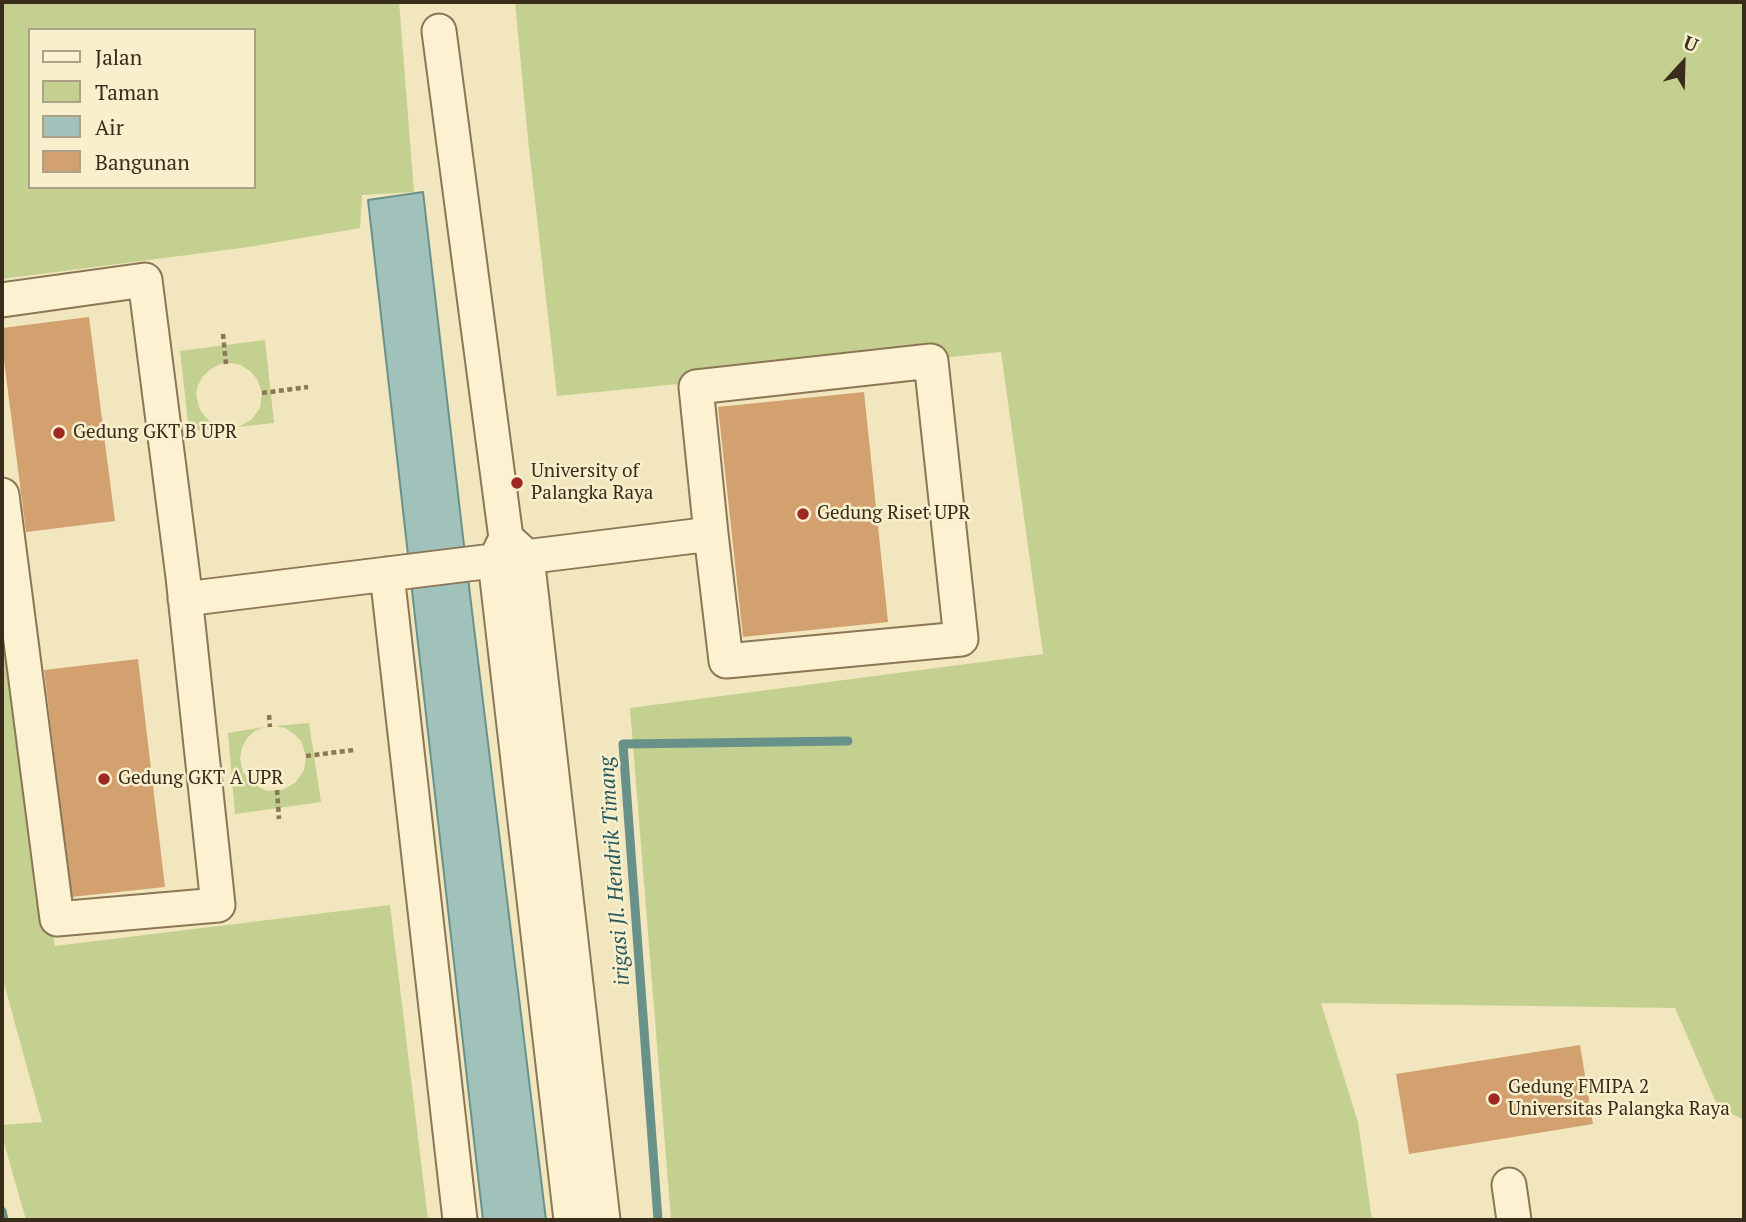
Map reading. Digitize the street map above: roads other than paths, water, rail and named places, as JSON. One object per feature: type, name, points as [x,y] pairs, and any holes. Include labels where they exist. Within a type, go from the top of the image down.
[{"type":"lane","points":[[439,31],[494,553],[571,1220]]},
{"type":"lane","points":[[2,300],[145,280],[184,588],[219,905],[57,919],[2,495]]},
{"type":"lane","points":[[931,361],[961,639],[726,661],[709,524],[696,387],[931,361]]},
{"type":"lane","points":[[184,588],[397,567],[709,524]]},
{"type":"lane","points":[[494,553],[603,1220]]},
{"type":"lane","points":[[397,567],[460,1220]]},
{"type":"lane","points":[[1509,1185],[1514,1220]]},
{"type":"water","points":[[423,192],[546,1220],[483,1220],[368,200]]},
{"type":"waterway","name":"irigasi Jl. Hendrik Timang","points":[[658,1220],[623,744],[848,741]]},
{"type":"waterway","points":[[2,1211],[4,1220]]},
{"type":"place","name":"Gedung GKT B UPR","points":[[59,433]]},
{"type":"place","name":"University of Palangka Raya","points":[[517,483]]},
{"type":"place","name":"Gedung Riset UPR","points":[[803,514]]},
{"type":"place","name":"Gedung GKT A UPR","points":[[104,779]]},
{"type":"place","name":"Gedung FMIPA 2 Universitas Palangka Raya","points":[[1494,1099]]}]
